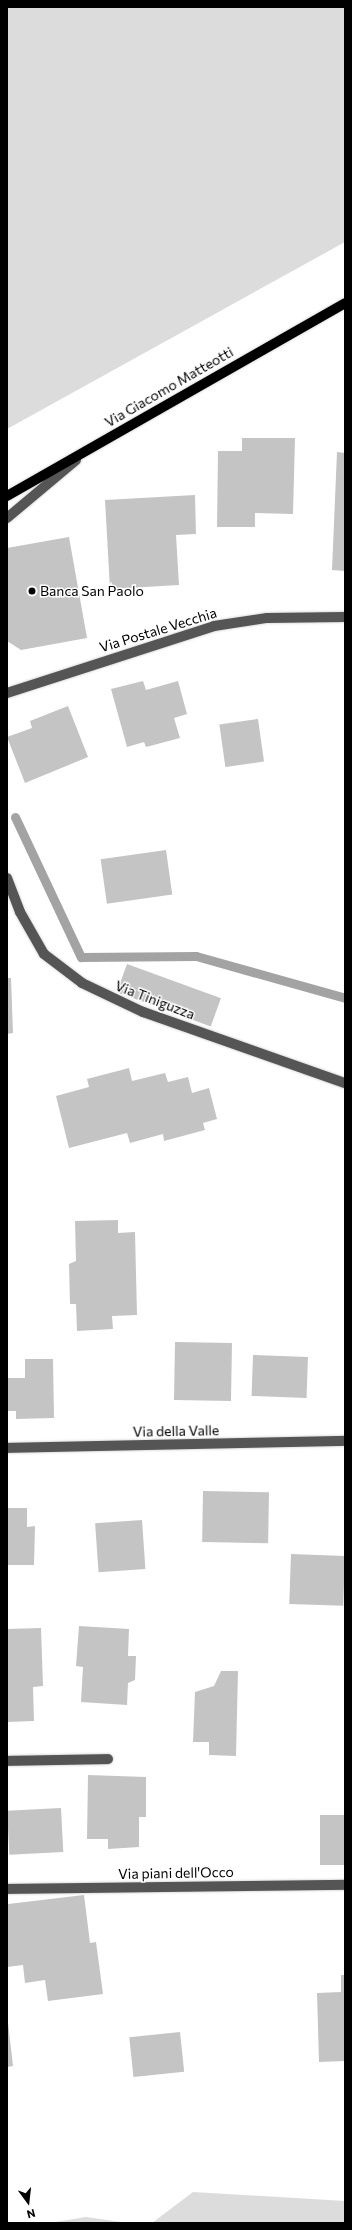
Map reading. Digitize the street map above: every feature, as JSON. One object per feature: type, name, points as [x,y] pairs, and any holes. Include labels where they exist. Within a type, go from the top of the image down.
[{"type":"main road","name":"Via Giacomo Matteotti","points":[[7,496],[345,303]]},
{"type":"street","points":[[7,518],[89,449]]},
{"type":"street","name":"Via Postale Vecchia","points":[[7,693],[214,626],[267,618],[345,617]]},
{"type":"street","name":"Via Tiniguzza","points":[[7,878],[20,912],[44,954],[82,983],[143,1012],[345,1083]]},
{"type":"street","name":"Via della Valle","points":[[7,1448],[345,1441]]},
{"type":"street","points":[[7,1761],[108,1759]]},
{"type":"street","name":"Via piani dell'Occo","points":[[7,1889],[345,1885]]},
{"type":"shaded area","points":[[7,7],[345,7],[345,242],[7,429]]},
{"type":"shaded area","points":[[193,2192],[345,2201],[345,2223],[152,2223]]},
{"type":"shaded area","points":[[86,2217],[128,2223],[49,2223]]},
{"type":"building","points":[[242,438],[295,438],[293,514],[255,513],[255,527],[217,527],[218,451],[242,451]]},
{"type":"building","points":[[337,452],[345,453],[345,571],[332,570]]},
{"type":"building","points":[[195,495],[196,534],[176,535],[179,585],[110,589],[105,500]]},
{"type":"building","points":[[69,537],[87,638],[21,650],[7,641],[7,548]]},
{"type":"building","points":[[143,681],[146,690],[178,681],[187,714],[174,718],[180,738],[146,747],[144,742],[127,747],[111,689]]},
{"type":"building","points":[[68,706],[88,757],[25,783],[7,737],[32,728],[30,721]]},
{"type":"building","points":[[258,719],[264,762],[225,767],[219,724]]},
{"type":"building","points":[[166,850],[172,895],[107,904],[101,859]]},
{"type":"building","points":[[127,964],[221,998],[211,1026],[117,992]]},
{"type":"building","points":[[7,978],[11,978],[13,1033],[7,1034]]},
{"type":"building","points":[[129,1068],[132,1081],[165,1073],[168,1082],[188,1077],[192,1093],[209,1088],[217,1119],[203,1123],[205,1130],[164,1141],[163,1134],[130,1143],[127,1133],[69,1148],[56,1096],[89,1087],[87,1079]]},
{"type":"building","points":[[118,1220],[118,1233],[135,1232],[137,1315],[112,1316],[113,1329],[77,1331],[76,1304],[70,1304],[69,1264],[76,1261],[75,1221]]},
{"type":"building","points":[[175,1342],[232,1343],[231,1401],[174,1400]]},
{"type":"building","points":[[253,1355],[308,1357],[307,1398],[252,1396]]},
{"type":"building","points":[[25,1359],[53,1359],[54,1418],[16,1419],[16,1411],[7,1411],[7,1378],[25,1378]]},
{"type":"building","points":[[203,1491],[269,1492],[268,1543],[202,1542]]},
{"type":"building","points":[[7,1508],[27,1508],[27,1527],[35,1526],[34,1565],[7,1565]]},
{"type":"building","points":[[142,1520],[145,1569],[99,1572],[95,1523]]},
{"type":"building","points":[[291,1554],[345,1556],[343,1606],[289,1604]]},
{"type":"building","points":[[79,1626],[129,1629],[128,1656],[136,1656],[135,1680],[128,1683],[127,1705],[81,1702],[83,1667],[76,1666]]},
{"type":"building","points":[[41,1628],[43,1686],[33,1687],[34,1721],[7,1722],[7,1629]]},
{"type":"building","points":[[221,1671],[238,1671],[236,1756],[209,1755],[209,1742],[193,1742],[195,1692],[214,1686]]},
{"type":"building","points":[[88,1775],[146,1777],[146,1817],[139,1817],[139,1847],[108,1849],[108,1839],[87,1839]]},
{"type":"building","points":[[61,1808],[63,1852],[9,1855],[7,1811]]},
{"type":"building","points":[[320,1815],[345,1815],[345,1865],[320,1865]]},
{"type":"building","points":[[84,1895],[90,1943],[96,1942],[103,1994],[48,2001],[45,1980],[25,1983],[23,1965],[7,1967],[8,1904]]},
{"type":"building","points":[[341,1975],[345,1975],[345,2061],[319,2062],[317,1993],[341,1992]]},
{"type":"building","points":[[7,2014],[13,2066],[7,2067]]},
{"type":"building","points":[[180,2032],[184,2072],[133,2077],[129,2037]]},
{"type":"waterway","points":[[15,817],[81,957],[196,956],[345,998]]},
{"type":"place","name":"Banca San Paolo","points":[[32,591]]}]
